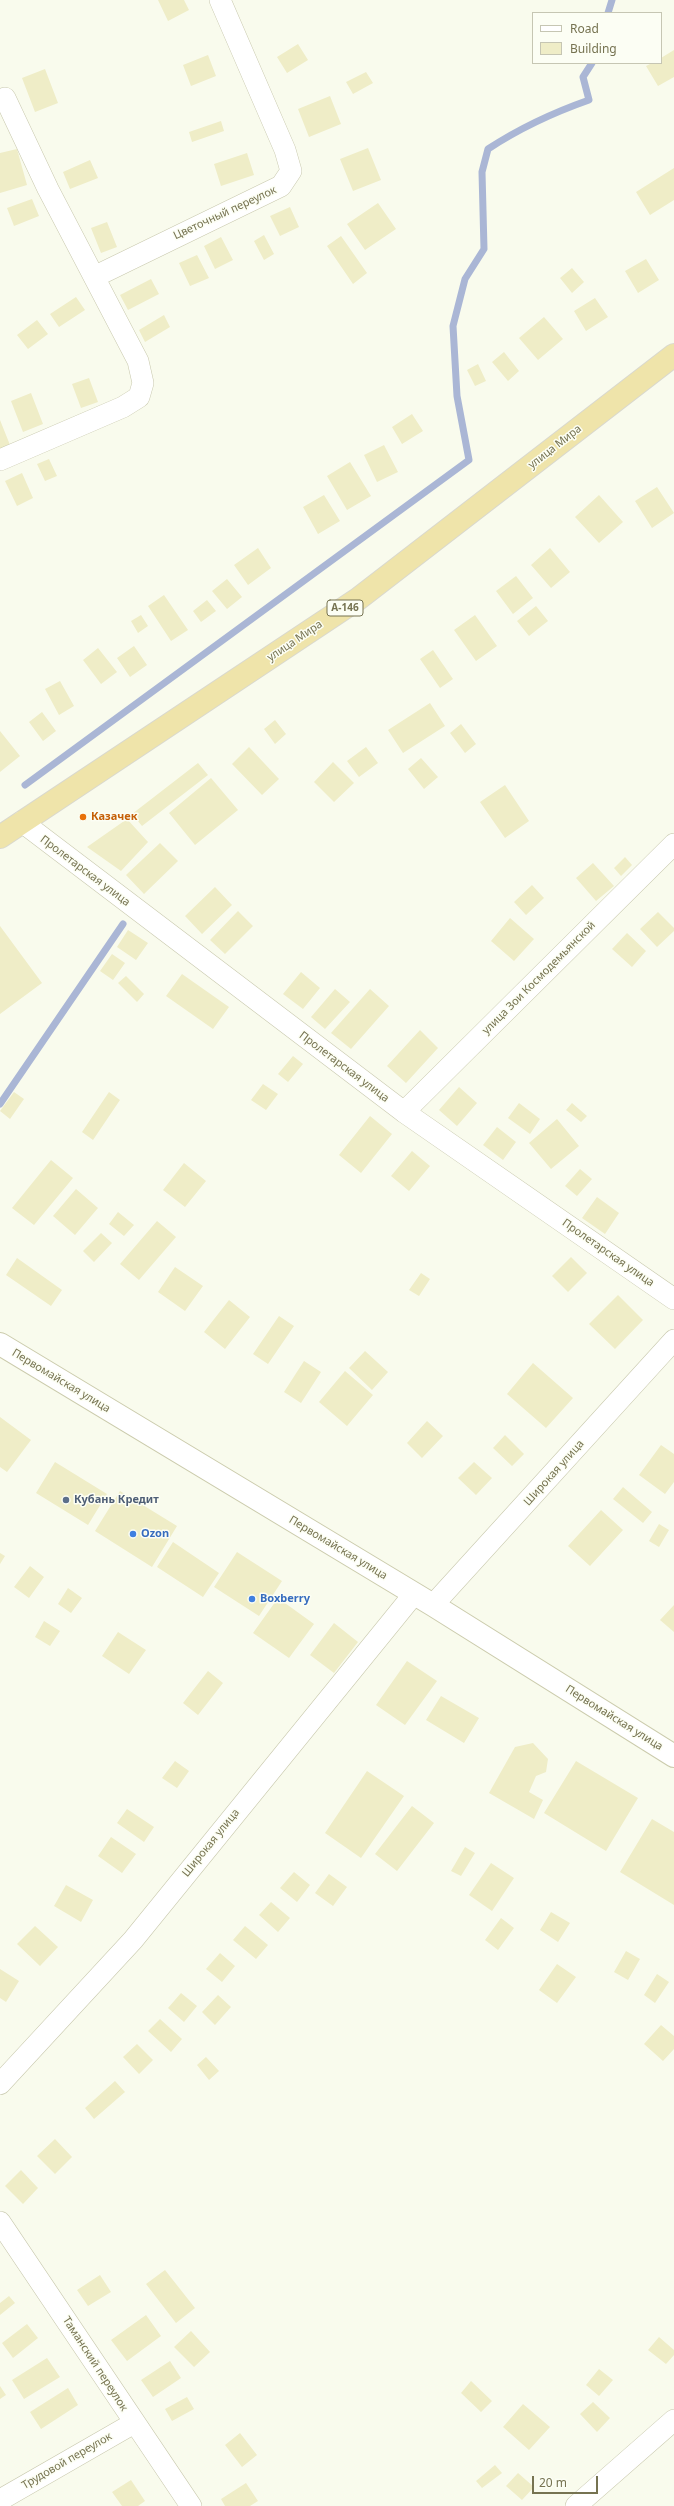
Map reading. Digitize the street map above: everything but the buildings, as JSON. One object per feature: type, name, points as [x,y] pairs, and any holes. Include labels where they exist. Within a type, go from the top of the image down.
[{"type":"highway","name":"улица Мира","points":[[0,837],[358,599],[674,355]]},
{"type":"street","name":"Цветочный переулок","points":[[94,277],[281,186],[291,171],[284,150],[220,0]]},
{"type":"street","points":[[0,460],[123,407],[139,397],[143,383],[138,361],[48,189],[5,98]]},
{"type":"street","name":"Пролетарская улица","points":[[22,822],[404,1112],[674,1299]]},
{"type":"street","name":"улица Зои Космодемьянской","points":[[404,1112],[674,844]]},
{"type":"street","name":"Широкая улица","points":[[434,1605],[674,1340]]},
{"type":"street","name":"Первомайская улица","points":[[0,1344],[434,1605],[674,1756]]},
{"type":"street","name":"Широкая улица","points":[[0,2084],[133,1940],[414,1594]]},
{"type":"street","name":"Таманский переулок","points":[[0,2222],[191,2506]]},
{"type":"street","points":[[576,2506],[674,2420]]},
{"type":"street","name":"Трудовой переулок","points":[[0,2500],[134,2423]]},
{"type":"waterway","points":[[608,12],[612,0]]},
{"type":"waterway","points":[[25,785],[469,460],[457,396],[453,326],[465,279],[484,249],[482,172],[488,149],[512,134],[562,110],[589,100],[583,77],[591,64]]},
{"type":"waterway","points":[[0,1104],[123,924]]},
{"type":"place","name":"Казачек","points":[[83,817]]},
{"type":"place","name":"Кубань Кредит","points":[[66,1500]]},
{"type":"place","name":"Ozon","points":[[133,1534]]},
{"type":"place","name":"Boxberry","points":[[252,1599]]}]
